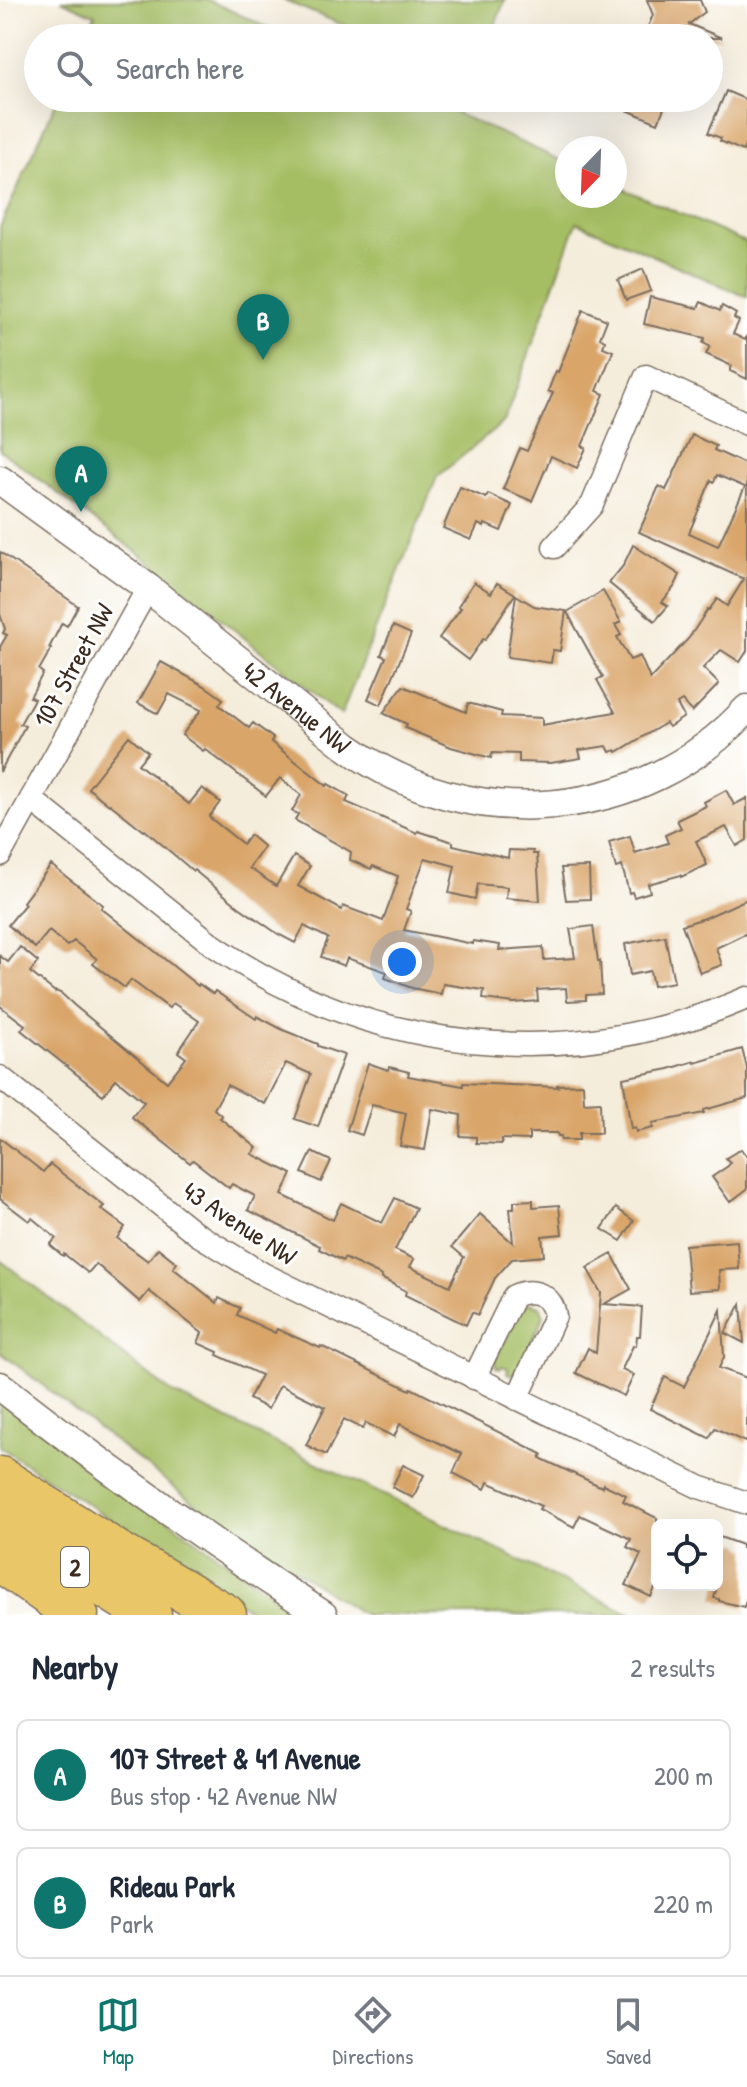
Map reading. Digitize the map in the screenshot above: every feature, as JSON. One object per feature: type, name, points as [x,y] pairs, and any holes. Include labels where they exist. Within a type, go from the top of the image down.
[{"type":"highway","points":[[0,1478],[120,1554],[225,1615]]},
{"type":"highway","name":"2","points":[[0,1520],[150,1615]]},
{"type":"highway","name":"2","points":[[0,1560],[77,1615]]},
{"type":"street","points":[[554,547],[592,505],[646,376],[747,424]]},
{"type":"street","name":"42 Avenue NW","points":[[0,480],[148,588],[347,747],[378,768],[419,787],[505,805],[541,806],[588,801],[643,784],[692,757],[719,737],[747,709]]},
{"type":"street","name":"107 Street NW","points":[[0,855],[148,588]]},
{"type":"street","points":[[31,799],[213,945],[244,966],[282,986],[368,1020],[439,1036],[511,1045],[553,1044],[642,1032],[747,998]]},
{"type":"street","name":"43 Avenue NW","points":[[0,1077],[177,1218],[223,1251],[286,1287],[699,1487],[747,1503]]},
{"type":"street","points":[[474,1378],[514,1296],[530,1291],[540,1294],[554,1307],[555,1316],[517,1399]]},
{"type":"street","points":[[0,1386],[200,1533],[323,1615]]},
{"type":"green space","points":[[61,0],[208,0],[260,24],[91,24],[95,15]]},
{"type":"green space","points":[[283,0],[505,0],[496,24],[340,24]]},
{"type":"green space","points":[[52,112],[453,112],[555,158],[555,208],[627,208],[627,190],[747,243],[747,297],[577,222],[504,422],[437,477],[341,715],[142,556],[0,450],[0,227]]},
{"type":"green space","points":[[0,1260],[172,1393],[633,1615],[364,1615],[208,1514],[0,1352]]},
{"type":"green space","points":[[530,1303],[540,1306],[544,1316],[518,1371],[512,1375],[507,1373],[508,1368],[496,1367],[495,1361],[521,1307]]},
{"type":"green space","points":[[0,1401],[302,1615],[257,1615],[0,1447]]},
{"type":"building","points":[[647,0],[700,0],[705,12],[689,24],[649,24],[653,15]]},
{"type":"building","points":[[726,91],[747,100],[747,141],[743,151],[708,133],[717,112],[723,112]]},
{"type":"building","points":[[632,112],[662,112],[658,123]]},
{"type":"building","points":[[643,269],[651,291],[626,300],[618,280]]},
{"type":"building","points":[[650,297],[698,308],[701,302],[720,311],[722,306],[736,314],[734,318],[739,321],[733,334],[745,340],[747,336],[747,379],[730,371],[732,366],[706,354],[710,346],[703,343],[705,338],[644,324]]},
{"type":"building","points":[[583,310],[607,320],[600,338],[605,341],[603,347],[613,351],[597,391],[604,394],[582,446],[586,448],[577,468],[551,456],[532,501],[503,489],[520,448],[527,451],[553,393],[548,391]]},
{"type":"building","points":[[692,435],[716,446],[714,450],[747,465],[747,651],[740,662],[721,650],[703,668],[719,684],[692,712],[682,701],[677,704],[684,717],[669,727],[666,723],[617,752],[610,752],[607,746],[579,750],[581,758],[551,763],[519,762],[519,754],[492,753],[491,758],[451,747],[405,728],[407,724],[383,713],[403,686],[466,712],[468,703],[502,712],[501,716],[542,718],[542,725],[615,712],[597,680],[603,677],[567,612],[603,591],[621,622],[615,625],[621,635],[617,637],[630,660],[640,656],[650,679],[689,638],[717,599],[727,606],[744,579],[639,532],[659,486],[666,490]],"holes":[[[717,475],[745,487],[718,546],[689,533],[711,480],[714,482]]]},
{"type":"building","points":[[460,487],[486,498],[488,494],[512,505],[501,531],[478,524],[471,540],[443,528]]},
{"type":"building","points":[[633,545],[680,575],[662,602],[668,606],[655,621],[609,583],[623,566]]},
{"type":"building","points":[[0,552],[78,606],[67,626],[62,623],[49,648],[39,670],[43,673],[30,697],[34,699],[20,724],[25,726],[0,772],[0,647],[7,635],[3,633],[5,629],[0,614]]},
{"type":"building","points":[[474,582],[491,593],[497,583],[515,594],[468,660],[439,638],[461,608],[458,606]]},
{"type":"building","points":[[516,595],[534,606],[566,611],[560,651],[553,650],[551,663],[507,657]]},
{"type":"building","points":[[393,626],[411,634],[381,705],[368,699],[386,657],[381,655]]},
{"type":"building","points":[[161,662],[223,699],[219,705],[249,728],[253,723],[273,738],[271,742],[327,786],[349,796],[346,802],[417,833],[453,842],[453,845],[508,858],[509,850],[533,851],[537,854],[540,901],[506,898],[507,887],[478,884],[475,899],[449,893],[455,866],[425,858],[406,909],[411,911],[404,930],[473,944],[473,941],[500,945],[499,950],[543,947],[544,960],[575,958],[570,929],[593,926],[602,994],[586,995],[586,1000],[567,1001],[566,988],[537,990],[538,1001],[514,1003],[483,999],[484,990],[443,984],[441,994],[412,988],[385,978],[387,972],[347,958],[344,966],[321,957],[328,938],[304,926],[295,943],[239,907],[88,788],[129,736],[148,752],[138,764],[189,804],[202,788],[220,802],[209,817],[243,844],[250,835],[264,847],[249,868],[276,886],[294,856],[310,866],[298,886],[342,910],[343,906],[383,921],[398,876],[350,860],[351,852],[295,820],[298,814],[292,811],[301,795],[280,778],[266,796],[182,735],[201,710],[169,694],[158,714],[138,703]]},
{"type":"building","points":[[726,790],[734,805],[747,798],[747,840],[737,846],[726,827],[696,841],[707,865],[681,877],[648,884],[650,892],[634,897],[632,892],[629,893],[622,866],[616,868],[609,842],[630,836],[635,853],[668,843],[665,835],[681,828],[677,820],[706,806],[704,802]]},
{"type":"building","points":[[51,865],[198,986],[213,994],[215,991],[256,1019],[257,1016],[318,1046],[344,1055],[318,1127],[295,1119],[311,1074],[286,1063],[265,1104],[227,1085],[214,1109],[222,1116],[220,1118],[257,1148],[252,1154],[292,1174],[282,1195],[333,1220],[341,1203],[382,1223],[395,1198],[416,1208],[395,1250],[414,1259],[410,1267],[450,1286],[464,1257],[452,1247],[480,1214],[513,1243],[510,1208],[514,1208],[514,1201],[533,1200],[533,1207],[559,1205],[562,1234],[542,1236],[544,1256],[512,1259],[495,1278],[478,1315],[472,1312],[466,1325],[405,1295],[406,1291],[382,1276],[344,1258],[343,1261],[248,1210],[255,1196],[232,1184],[229,1188],[193,1160],[190,1163],[132,1117],[144,1102],[116,1079],[103,1095],[21,1030],[25,1025],[0,1006],[0,956],[8,962],[20,947],[38,962],[30,972],[62,994],[167,1082],[186,1058],[178,1052],[199,1021],[173,1003],[169,1008],[131,980],[125,988],[93,964],[97,959],[74,941],[67,946],[49,931],[35,948],[8,925]]},
{"type":"building","points":[[589,867],[590,899],[566,900],[561,868]]},
{"type":"building","points":[[747,899],[747,933],[716,948],[722,965],[700,973],[682,925]]},
{"type":"building","points":[[665,936],[674,982],[653,986],[650,971],[630,975],[625,944]]},
{"type":"building","points":[[742,1049],[747,1068],[747,1098],[704,1110],[704,1113],[652,1123],[653,1128],[636,1132],[635,1128],[631,1129],[623,1078],[695,1063]]},
{"type":"building","points":[[368,1063],[388,1070],[389,1067],[409,1072],[408,1076],[463,1086],[463,1083],[558,1087],[583,1084],[584,1103],[600,1102],[601,1133],[579,1133],[579,1140],[561,1140],[557,1133],[529,1133],[529,1140],[502,1139],[502,1144],[476,1143],[476,1137],[460,1136],[461,1115],[432,1109],[425,1150],[400,1146],[406,1113],[372,1105],[362,1135],[347,1130]]},
{"type":"building","points":[[0,1138],[43,1172],[50,1164],[104,1206],[101,1209],[125,1227],[117,1238],[148,1261],[158,1248],[177,1263],[173,1268],[217,1303],[219,1298],[240,1308],[237,1315],[275,1333],[277,1329],[321,1346],[542,1454],[540,1458],[626,1495],[623,1501],[657,1518],[651,1519],[651,1591],[654,1591],[651,1597],[626,1585],[641,1554],[627,1547],[631,1539],[580,1515],[574,1527],[539,1509],[541,1506],[488,1482],[485,1489],[453,1473],[462,1454],[400,1424],[394,1437],[366,1423],[363,1429],[344,1419],[326,1455],[306,1445],[325,1407],[280,1385],[268,1409],[249,1399],[261,1375],[198,1343],[202,1333],[149,1291],[140,1302],[96,1264],[88,1273],[50,1245],[56,1238],[32,1218],[29,1221],[0,1199]]},
{"type":"building","points":[[741,1149],[747,1157],[747,1189],[730,1202],[712,1177],[728,1166],[730,1163],[726,1158]]},
{"type":"building","points":[[312,1152],[331,1161],[321,1182],[302,1173]]},
{"type":"building","points":[[616,1208],[634,1221],[621,1241],[602,1229]]},
{"type":"building","points":[[737,1241],[739,1269],[719,1270],[720,1289],[689,1291],[685,1245]]},
{"type":"building","points":[[612,1254],[631,1289],[604,1304],[642,1307],[640,1336],[637,1336],[636,1346],[633,1346],[622,1369],[634,1375],[624,1396],[576,1373],[588,1348],[596,1353],[601,1293],[587,1268]]},
{"type":"building","points":[[741,1304],[744,1343],[725,1333]]},
{"type":"building","points":[[721,1310],[724,1357],[719,1368],[747,1378],[747,1443],[715,1428],[709,1438],[650,1409],[665,1377],[684,1387]]},
{"type":"building","points":[[403,1465],[424,1475],[413,1498],[392,1487]]},
{"type":"building","points":[[723,1538],[747,1550],[747,1597],[744,1607],[714,1598],[716,1591],[723,1591]]},
{"type":"place","name":"Rideau Park","points":[[263,360]]},
{"type":"place","name":"107 Street & 41 Avenue","points":[[81,512]]}]
